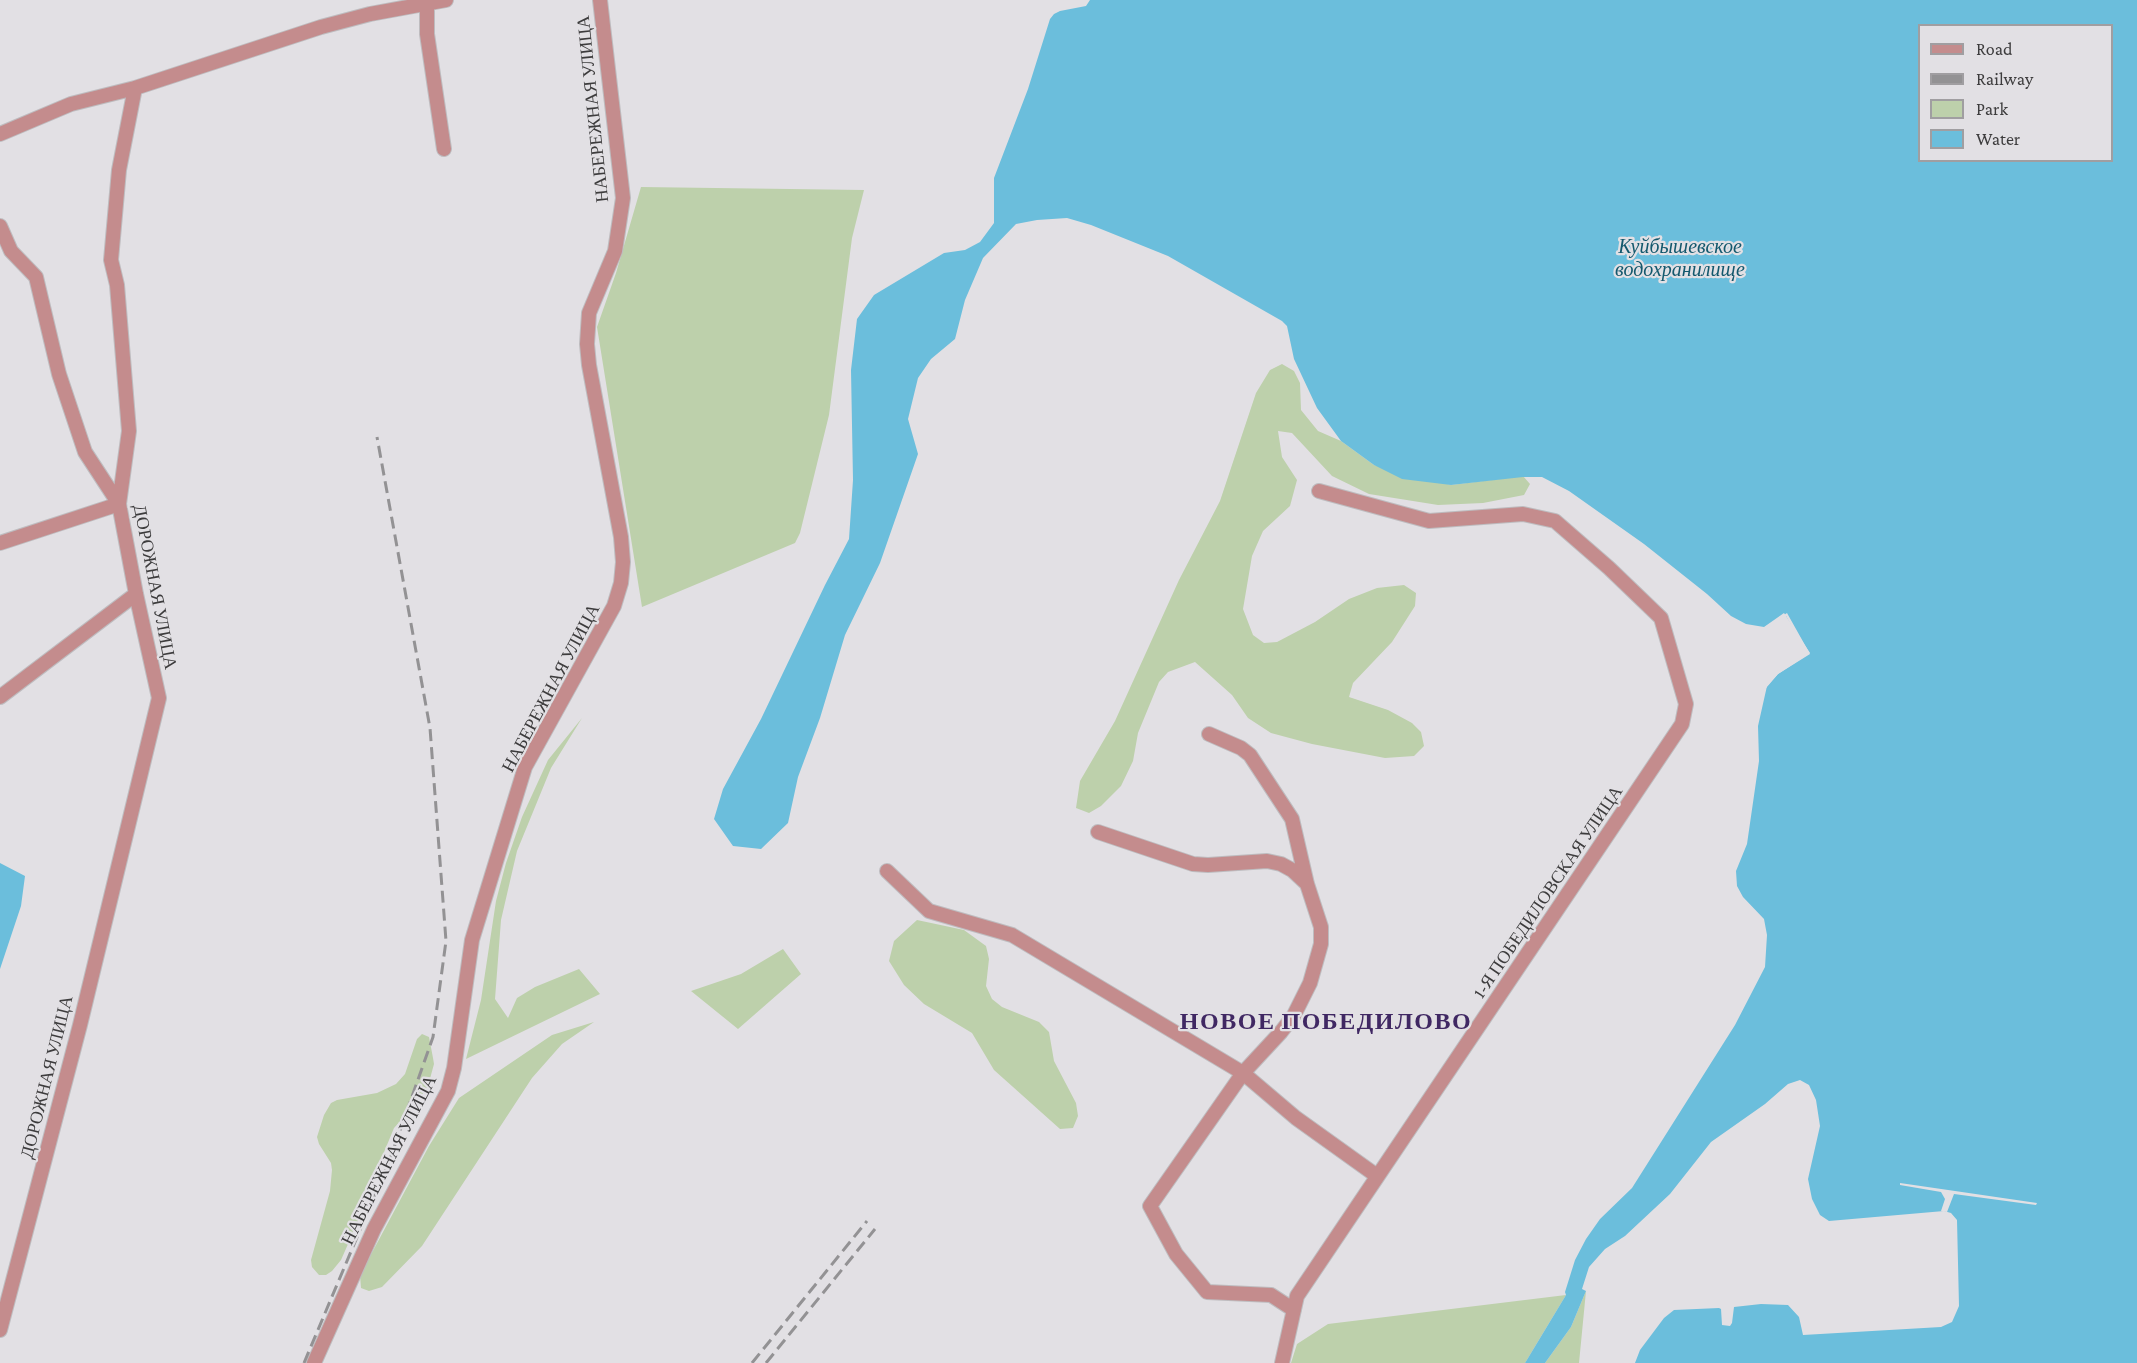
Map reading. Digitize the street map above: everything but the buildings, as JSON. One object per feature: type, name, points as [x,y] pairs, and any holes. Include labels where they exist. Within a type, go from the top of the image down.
[{"type":"street","points":[[368,0],[370,14]]},
{"type":"street","points":[[0,134],[71,104],[135,88],[321,27],[370,14],[447,0]]},
{"type":"street","name":"НАБЕРЕЖНАЯ УЛИЦА","points":[[314,1363],[374,1229],[448,1091],[454,1068],[472,940],[525,767],[614,606],[621,583],[623,562],[621,537],[587,344],[589,313],[615,251],[623,198],[600,0]]},
{"type":"street","points":[[427,2],[427,34],[444,149]]},
{"type":"street","name":"ДОРОЖНАЯ УЛИЦА","points":[[0,1329],[80,1025],[159,698],[119,504],[129,431],[117,285],[111,260],[119,170],[135,88]]},
{"type":"street","points":[[0,226],[6,253],[36,277],[59,374],[85,452],[119,504],[0,543]]},
{"type":"street","name":"1-Я ПОБЕДИЛОВСКАЯ УЛИЦА","points":[[1282,1363],[1297,1296],[1682,724],[1686,704],[1661,618],[1555,521],[1523,514],[1429,521],[1319,491]]},
{"type":"street","points":[[0,697],[136,594]]},
{"type":"street","points":[[1209,734],[1241,748],[1250,755],[1292,819],[1322,936],[1310,983],[1294,1015],[1244,1073],[1150,1206],[1176,1254],[1207,1292],[1271,1295],[1294,1310]]},
{"type":"street","points":[[1098,832],[1193,864],[1266,861],[1281,864],[1292,870],[1307,884]]},
{"type":"street","points":[[887,871],[929,911],[1012,935],[1244,1073],[1296,1118],[1377,1176]]},
{"type":"green space","points":[[641,187],[864,190],[852,238],[829,415],[800,533],[795,543],[642,607],[597,327],[616,273]]},
{"type":"green space","points":[[1282,364],[1294,371],[1300,383],[1301,410],[1318,431],[1341,441],[1374,465],[1451,485],[1523,476],[1530,484],[1524,495],[1483,503],[1438,505],[1369,494],[1332,476],[1292,433],[1278,431],[1282,457],[1297,480],[1290,506],[1263,531],[1252,556],[1243,609],[1253,635],[1264,643],[1277,642],[1315,622],[1349,599],[1377,588],[1404,585],[1416,593],[1415,606],[1392,642],[1353,683],[1349,697],[1388,710],[1412,723],[1421,732],[1424,746],[1414,756],[1385,758],[1312,744],[1271,733],[1248,718],[1232,695],[1195,662],[1168,672],[1159,682],[1138,733],[1133,761],[1121,786],[1101,806],[1089,813],[1076,808],[1080,781],[1115,721],[1179,580],[1220,501],[1256,393],[1270,370]]},
{"type":"green space","points":[[582,718],[551,768],[517,851],[501,920],[495,999],[508,1018],[517,998],[535,987],[579,969],[600,994],[466,1059],[481,1000],[496,901],[506,863],[522,817],[548,760]]},
{"type":"green space","points":[[917,920],[964,930],[986,946],[989,959],[986,986],[992,999],[1002,1007],[1039,1022],[1049,1032],[1054,1061],[1076,1103],[1078,1116],[1073,1128],[1060,1129],[994,1070],[972,1033],[924,1004],[904,985],[889,961],[894,941]]},
{"type":"green space","points":[[783,949],[801,974],[738,1029],[691,991],[741,974]]},
{"type":"green space","points":[[594,1022],[562,1044],[532,1078],[422,1246],[382,1287],[369,1291],[361,1288],[360,1275],[429,1146],[459,1098],[552,1035]]},
{"type":"green space","points":[[422,1034],[429,1037],[434,1064],[428,1086],[416,1104],[394,1128],[341,1260],[332,1271],[326,1275],[319,1275],[312,1267],[311,1260],[330,1191],[332,1170],[331,1163],[317,1137],[324,1115],[331,1103],[337,1100],[377,1093],[396,1084],[405,1074],[417,1039]]},
{"type":"green space","points":[[1586,1291],[1579,1363],[1545,1363],[1571,1327]]},
{"type":"green space","points":[[1566,1295],[1525,1363],[1291,1363],[1297,1344],[1328,1324]]},
{"type":"water","name":"Куйбышевское водохранилище","points":[[1090,0],[2137,0],[2137,1363],[1635,1363],[1640,1350],[1664,1318],[1674,1310],[1719,1308],[1722,1325],[1730,1326],[1734,1307],[1761,1304],[1788,1305],[1799,1317],[1803,1335],[1941,1327],[1952,1322],[1959,1306],[1957,1220],[1951,1213],[1944,1211],[1829,1221],[1820,1215],[1812,1199],[1808,1179],[1820,1126],[1816,1100],[1809,1085],[1800,1080],[1788,1084],[1765,1104],[1711,1142],[1670,1194],[1625,1236],[1605,1249],[1589,1267],[1582,1289],[1586,1291],[1571,1327],[1545,1363],[1525,1363],[1566,1295],[1575,1260],[1586,1239],[1600,1219],[1632,1188],[1735,1025],[1765,967],[1767,935],[1764,919],[1743,897],[1737,886],[1736,871],[1747,844],[1759,761],[1758,726],[1767,686],[1778,674],[1810,653],[1784,613],[1764,627],[1746,624],[1731,616],[1644,544],[1569,491],[1542,477],[1451,485],[1402,479],[1374,465],[1341,441],[1317,408],[1294,359],[1287,326],[1282,321],[1168,256],[1091,225],[1067,218],[1016,224],[983,258],[965,300],[955,339],[931,359],[918,378],[908,419],[918,454],[880,563],[845,635],[820,718],[798,777],[788,823],[761,849],[733,846],[714,819],[723,789],[761,719],[849,539],[853,480],[851,370],[857,319],[874,295],[944,253],[965,250],[980,242],[994,223],[994,178],[1028,89],[1050,19],[1060,11],[1086,6]]},
{"type":"water","points":[[0,863],[25,876],[21,906],[0,969]]},
{"type":"pier","points":[[1787,613],[1810,654],[1778,674],[1761,694],[1764,684],[1776,672],[1807,653],[1786,616],[1765,630],[1760,630]]},
{"type":"pier","points":[[1900,1183],[2037,1203],[2036,1205],[1954,1194],[1947,1212],[1941,1211],[1945,1199],[1941,1192],[1900,1185]]},
{"type":"railway","points":[[304,1363],[390,1159],[433,1037],[446,941],[430,728],[377,437]]},
{"type":"railway","points":[[752,1363],[867,1221]]},
{"type":"railway","points":[[766,1363],[875,1229]]},
{"type":"district","name":"НОВОЕ ПОБЕДИЛОВО","points":[[1326,1022]]}]
